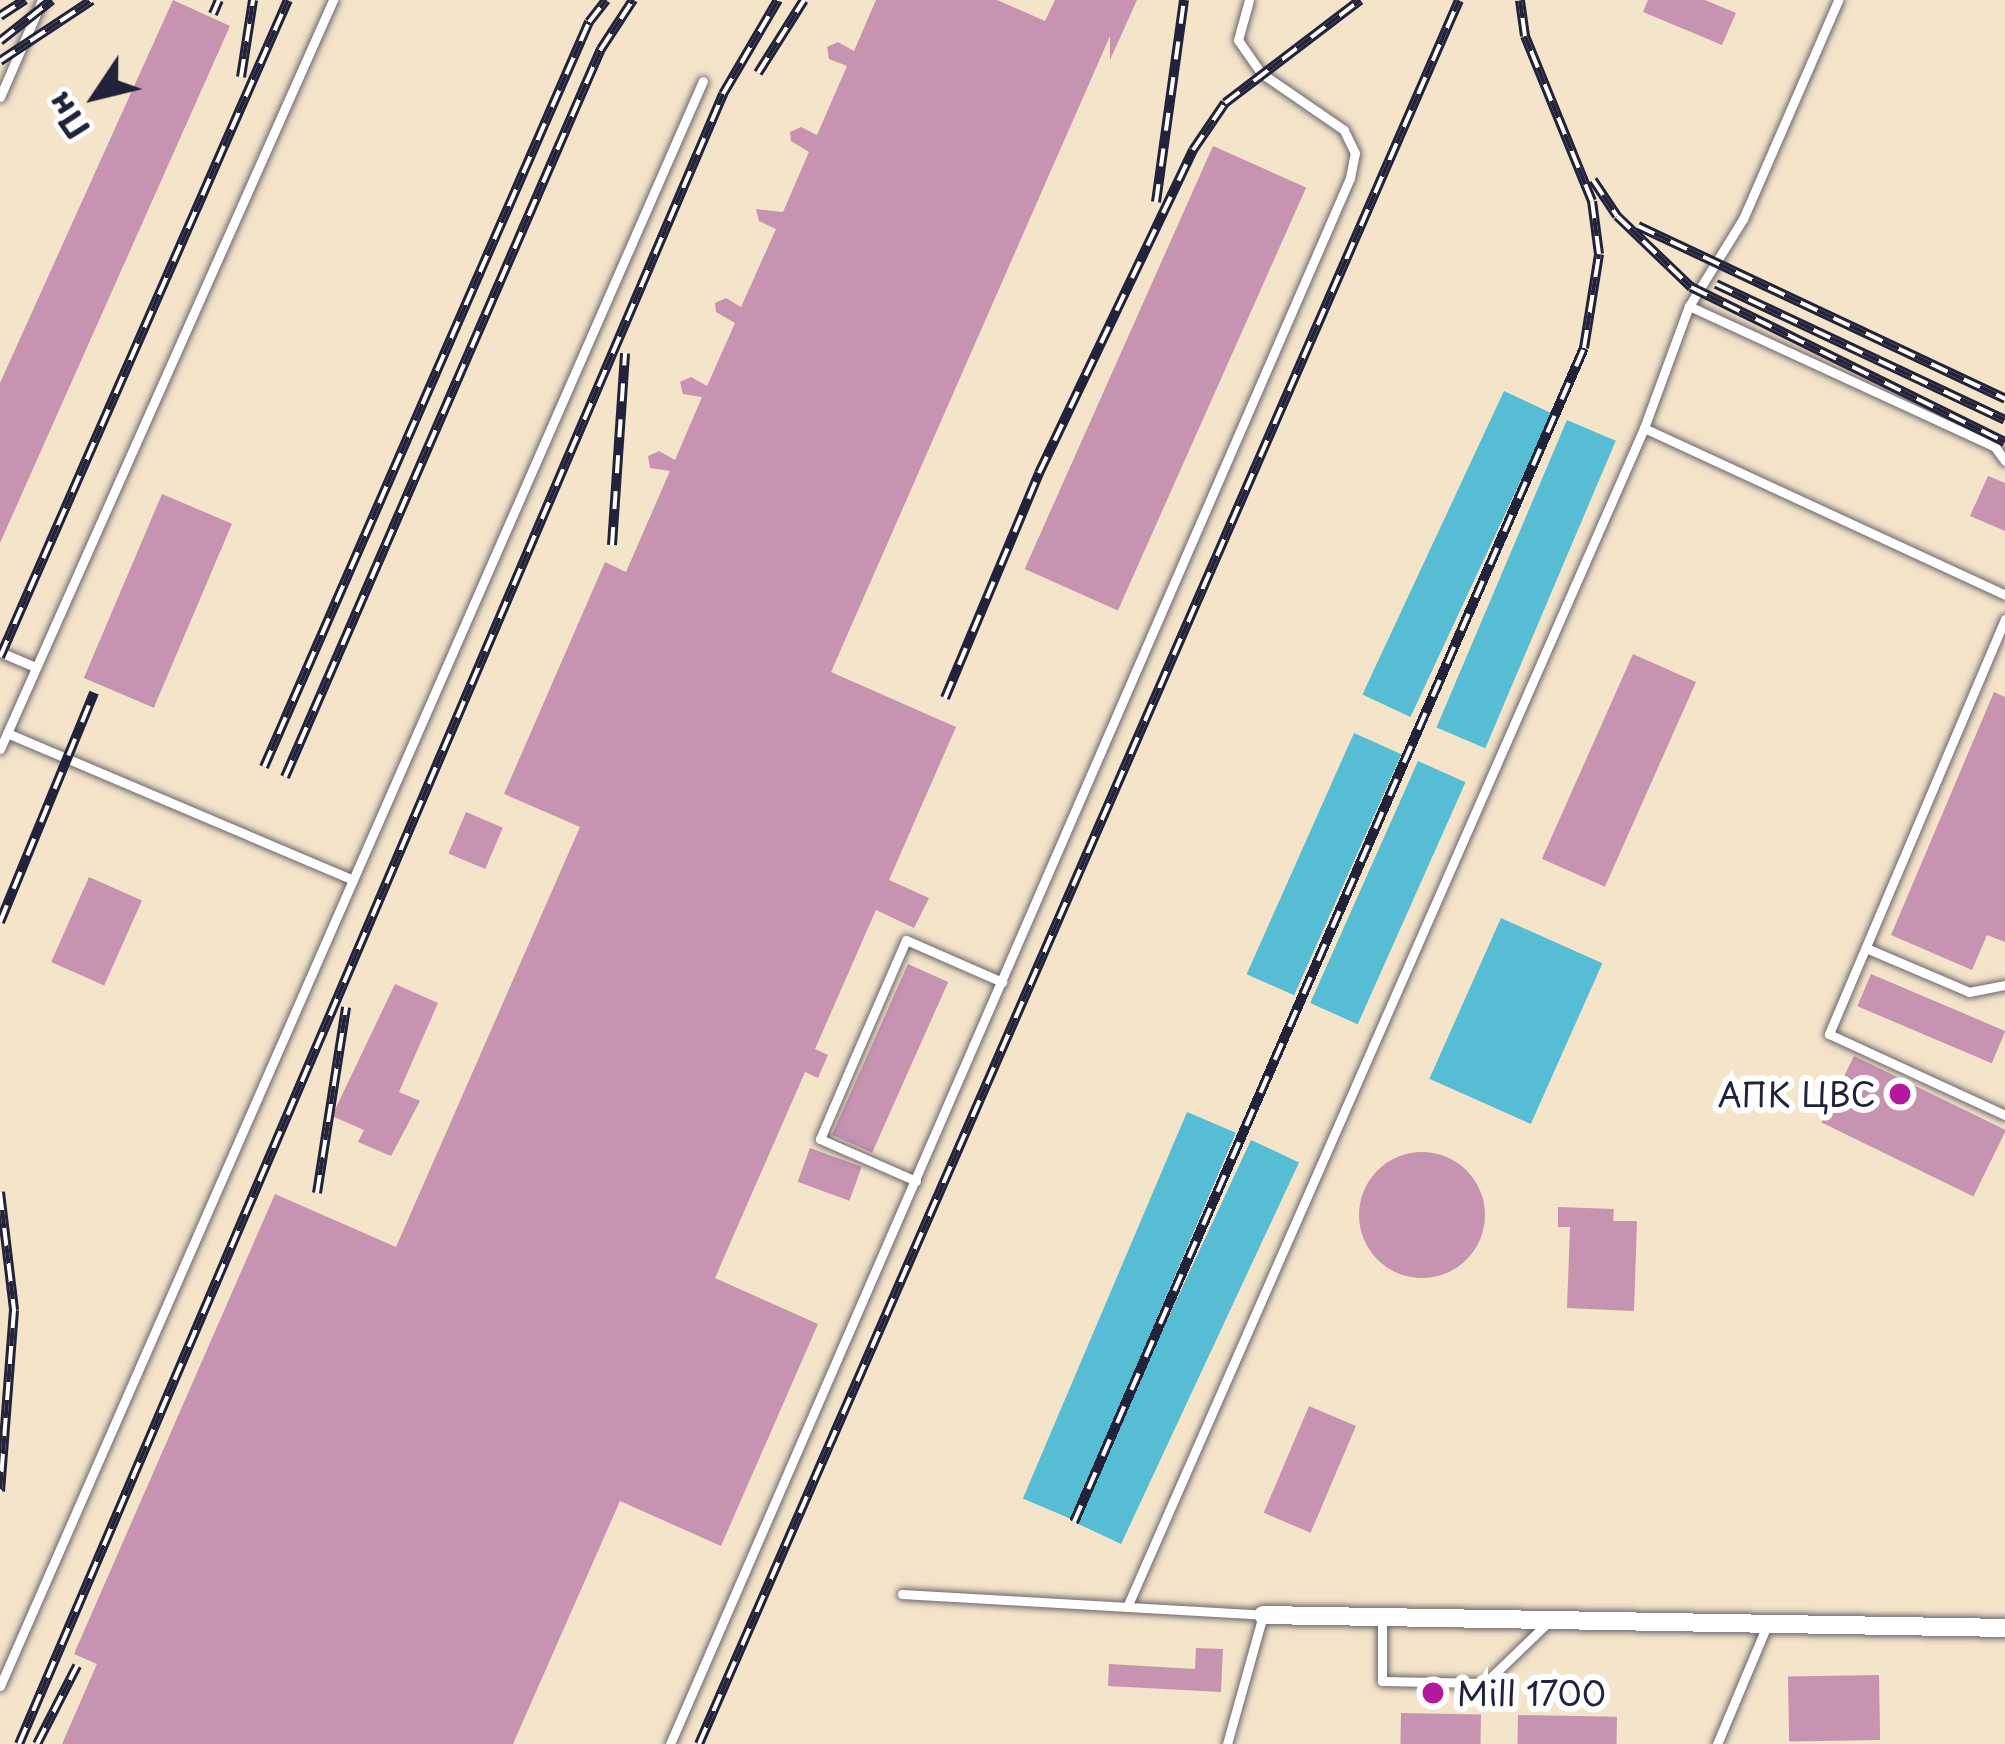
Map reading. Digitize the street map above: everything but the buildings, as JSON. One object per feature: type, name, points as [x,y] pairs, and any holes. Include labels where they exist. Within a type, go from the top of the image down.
[{"type":"street","points":[[1263,1615],[2005,1628]]},
{"type":"lane","points":[[0,97],[42,0]]},
{"type":"lane","points":[[0,749],[333,0]]},
{"type":"lane","points":[[670,1744],[1350,178],[1355,153],[1344,130],[1327,111],[1261,73],[1238,40],[1249,0]]},
{"type":"lane","points":[[1127,1607],[1644,428],[1689,306],[1743,219],[1838,0]]},
{"type":"lane","points":[[0,1685],[703,81]]},
{"type":"lane","points":[[1689,306],[1995,447],[2005,461]]},
{"type":"lane","points":[[1644,428],[2005,595]]},
{"type":"lane","points":[[2005,620],[1829,1034],[2005,1114]]},
{"type":"lane","points":[[0,652],[36,668]]},
{"type":"lane","points":[[7,733],[353,880]]},
{"type":"lane","points":[[916,1181],[820,1139],[872,1017],[906,940],[1002,982]]},
{"type":"lane","points":[[1866,948],[1969,992],[2005,985]]},
{"type":"lane","points":[[902,1594],[1263,1615],[1227,1744]]},
{"type":"lane","points":[[1382,1617],[1382,1681],[1416,1682],[1485,1683],[1550,1620]]},
{"type":"lane","points":[[1717,1744],[1767,1625]]},
{"type":"water","points":[[1504,391],[1552,413],[1410,717],[1362,695]]},
{"type":"water","points":[[1567,420],[1616,441],[1485,748],[1436,727]]},
{"type":"water","points":[[1354,733],[1402,754],[1294,995],[1247,974]]},
{"type":"water","points":[[1418,761],[1466,782],[1358,1024],[1310,1003]]},
{"type":"water","points":[[1501,918],[1602,963],[1531,1124],[1429,1079]]},
{"type":"water","points":[[1187,1112],[1236,1133],[1072,1519],[1023,1499]]},
{"type":"water","points":[[1251,1140],[1299,1162],[1121,1544],[1073,1522]]},
{"type":"railway","points":[[0,16],[25,0]]},
{"type":"railway","points":[[0,41],[52,0]]},
{"type":"railway","points":[[0,61],[92,0]]},
{"type":"railway","points":[[213,14],[219,0]]},
{"type":"railway","points":[[241,77],[253,0]]},
{"type":"railway","points":[[0,657],[288,0]]},
{"type":"railway","points":[[264,767],[589,22],[606,0]]},
{"type":"railway","points":[[285,777],[601,49],[633,0]]},
{"type":"railway","points":[[19,1744],[723,94],[778,0]]},
{"type":"railway","points":[[758,73],[804,0]]},
{"type":"railway","points":[[1156,202],[1184,0]]},
{"type":"railway","points":[[945,698],[1039,473],[1193,150],[1225,103],[1360,0]]},
{"type":"railway","points":[[699,1744],[1459,0]]},
{"type":"railway","points":[[1074,1522],[1584,348],[1599,254],[1592,201],[1525,36],[1520,0]]},
{"type":"railway","points":[[1593,180],[1617,216],[1691,287],[2005,442]]},
{"type":"railway","points":[[1638,226],[2005,399]]},
{"type":"railway","points":[[1716,284],[2005,420]]},
{"type":"railway","points":[[612,545],[625,353]]},
{"type":"railway","points":[[0,922],[94,693]]},
{"type":"railway","points":[[317,1193],[346,1007]]},
{"type":"railway","points":[[0,1192],[14,1310],[0,1491]]},
{"type":"railway","points":[[37,1744],[77,1666]]},
{"type":"place","name":"АПК ЦВС","points":[[1900,1094]]},
{"type":"place","name":"Mill 1700","points":[[1433,1693]]}]
